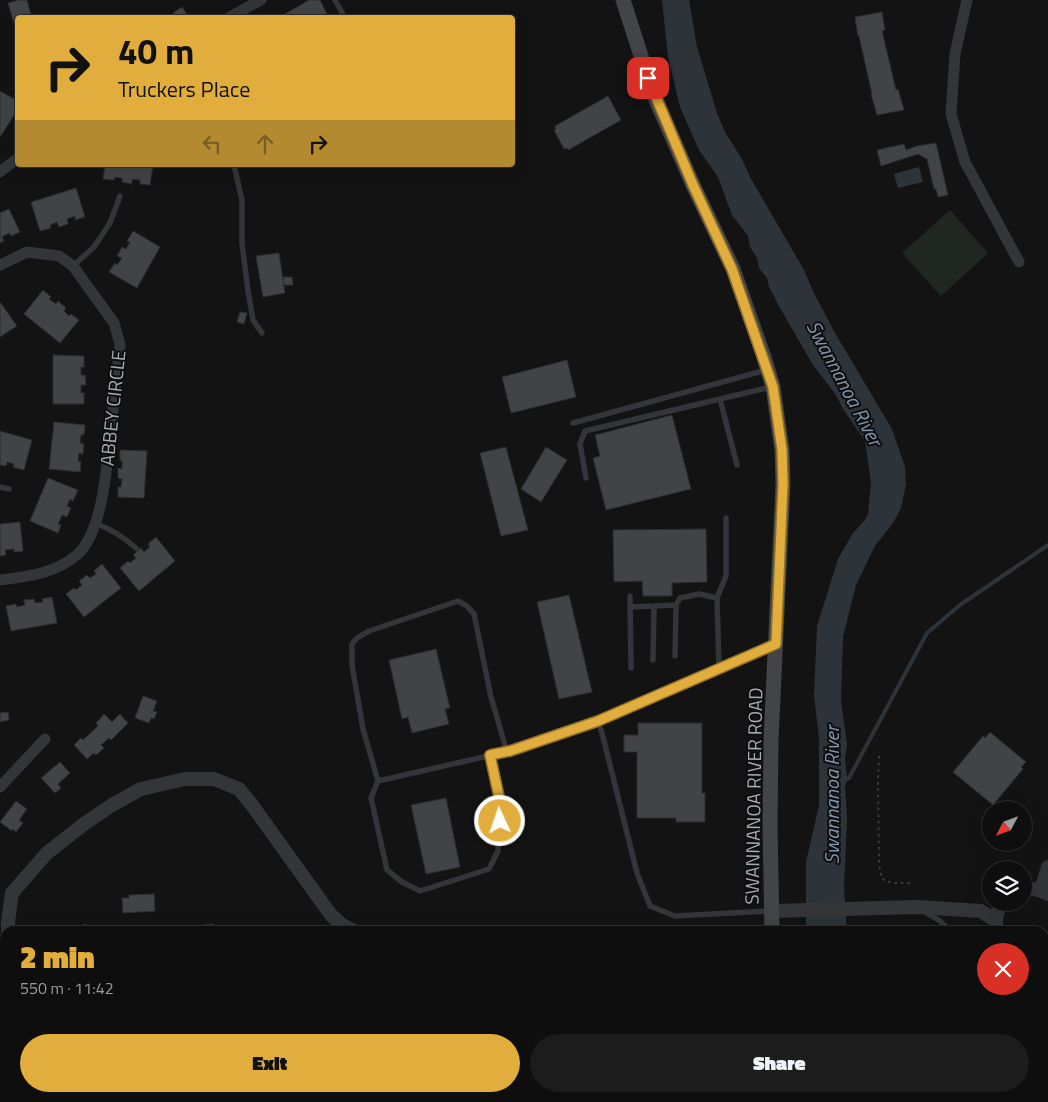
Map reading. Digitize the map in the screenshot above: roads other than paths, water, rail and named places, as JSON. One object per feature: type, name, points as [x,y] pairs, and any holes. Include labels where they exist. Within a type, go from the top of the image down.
[{"type":"main road","name":"SWANNANOA RIVER ROAD","points":[[623,0],[654,93],[693,185],[732,269],[773,387],[782,450],[783,484],[770,740],[772,926]]},
{"type":"street","points":[[234,15],[261,0]]},
{"type":"street","points":[[967,0],[955,54],[951,114],[965,162],[1019,262]]},
{"type":"street","points":[[0,172],[15,160]]},
{"type":"street","name":"ABBEY CIRCLE","points":[[0,265],[27,252],[60,256],[73,266],[114,323],[120,344],[105,482],[95,523],[88,539],[78,553],[62,564],[37,575],[0,580]]},
{"type":"street","points":[[0,787],[45,739]]},
{"type":"street","points":[[8,926],[12,893],[46,853],[112,805],[141,789],[185,779],[214,780],[239,789],[331,915],[344,926]]},
{"type":"street","points":[[1032,888],[1045,892],[1048,867]]},
{"type":"street","points":[[772,911],[917,907],[981,911],[996,926]]},
{"type":"street","points":[[996,926],[998,911]]},
{"type":"lane","points":[[335,0],[343,15]]},
{"type":"lane","points":[[234,167],[242,200],[242,243],[248,291],[253,320],[262,332]]},
{"type":"lane","points":[[73,266],[94,247],[110,223],[120,196]]},
{"type":"lane","points":[[573,422],[768,370]]},
{"type":"lane","points":[[586,478],[580,444],[585,431],[773,387]]},
{"type":"lane","points":[[720,399],[738,465]]},
{"type":"lane","points":[[0,486],[8,490]]},
{"type":"lane","points":[[718,668],[717,598],[726,576],[726,518]]},
{"type":"lane","points":[[95,523],[112,530],[137,549]]},
{"type":"lane","points":[[675,656],[676,605],[680,598],[699,594],[717,598]]},
{"type":"lane","points":[[630,596],[631,668]]},
{"type":"lane","points":[[490,755],[501,806],[498,851],[490,868],[420,891],[402,882],[388,870],[371,798],[378,781],[363,729],[352,665],[352,644],[357,638],[369,631],[458,601],[467,606],[474,614],[491,697],[507,752]]},
{"type":"lane","points":[[630,607],[676,605]]},
{"type":"lane","points":[[653,660],[654,606]]},
{"type":"lane","points":[[378,781],[507,752],[598,721],[776,644]]},
{"type":"lane","points":[[598,721],[636,873],[650,906],[675,916],[772,911]]},
{"type":"lane","points":[[917,907],[945,926]]},
{"type":"water","name":"Swannanoa River","points":[[662,0],[689,0],[697,47],[717,113],[725,132],[804,270],[835,333],[892,429],[905,467],[906,484],[901,508],[893,523],[875,546],[856,585],[843,637],[841,700],[847,745],[845,757],[847,817],[844,888],[847,926],[806,926],[806,862],[819,806],[819,737],[814,696],[817,626],[838,559],[853,533],[868,514],[871,483],[865,441],[843,409],[836,395],[813,365],[780,308],[769,287],[767,278],[759,268],[757,258],[750,247],[748,236],[732,215],[718,177],[699,150],[680,107],[668,57]]},
{"type":"water","points":[[919,167],[923,182],[898,188],[894,174]]},
{"type":"waterway","name":"Swannanoa River","points":[[843,780],[849,778],[927,633],[960,605],[1048,545]]}]
